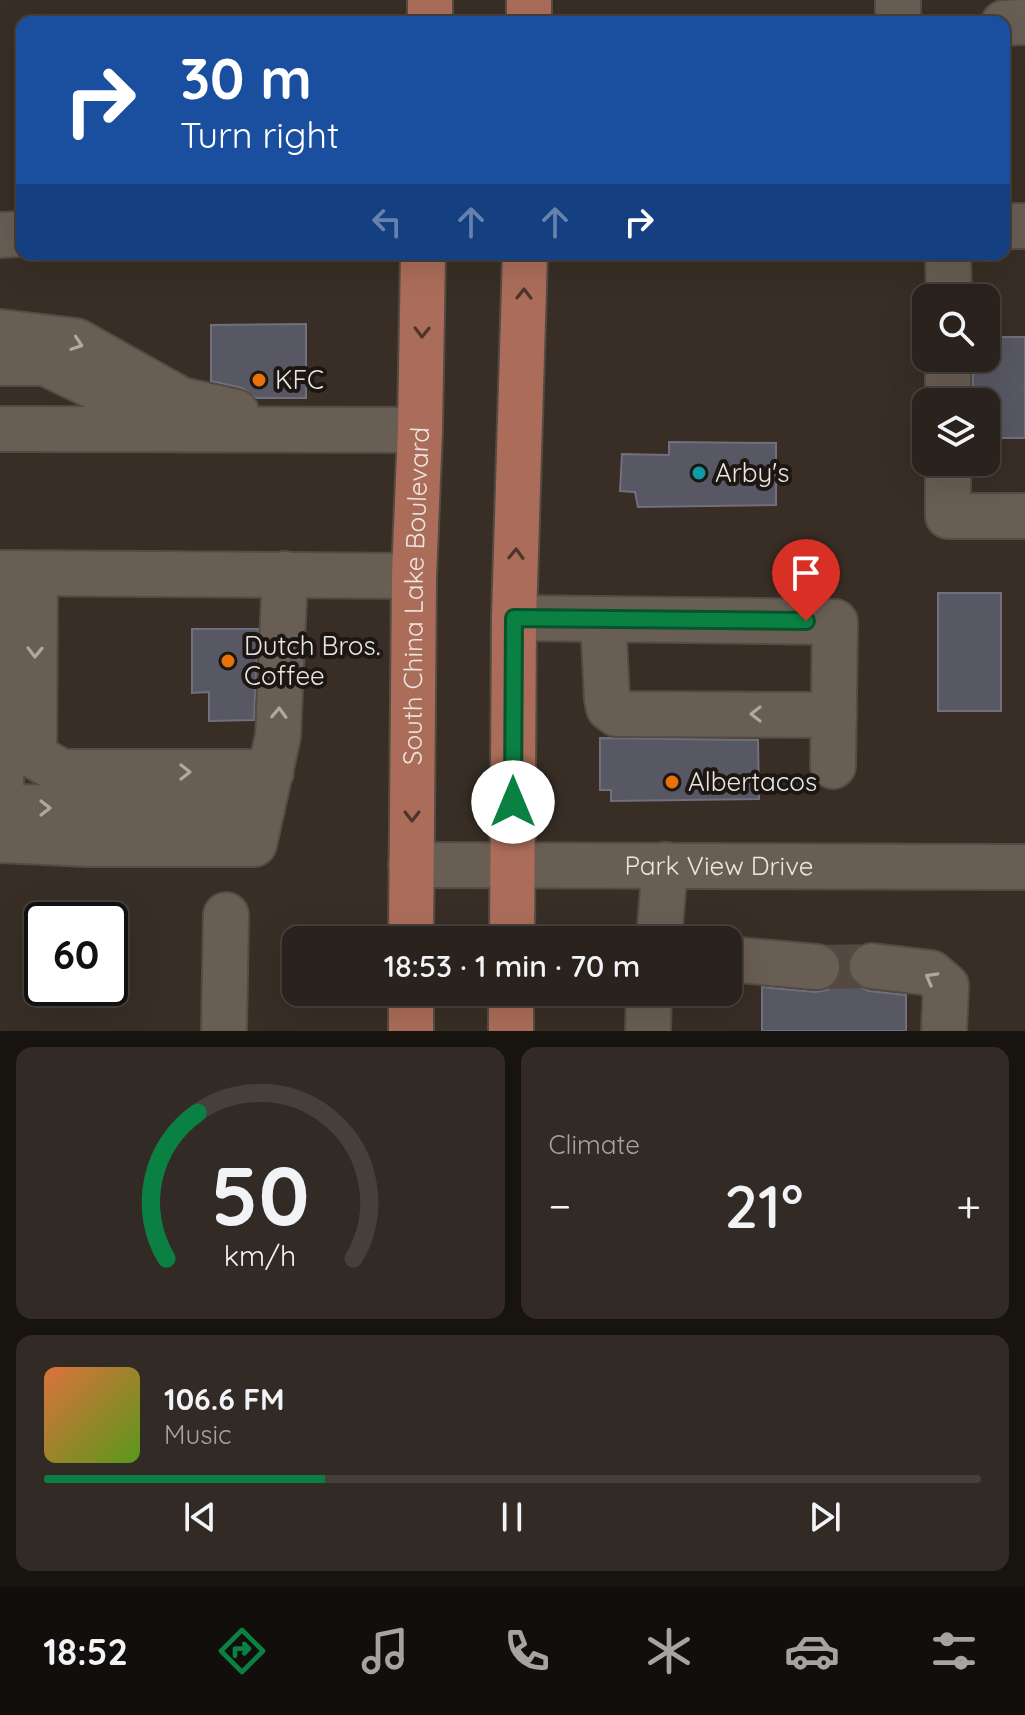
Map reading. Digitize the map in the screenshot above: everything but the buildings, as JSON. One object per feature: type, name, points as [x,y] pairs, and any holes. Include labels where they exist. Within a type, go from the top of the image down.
[{"type":"main road","name":"South China Lake Boulevard","points":[[411,926],[414,576],[423,260]]},
{"type":"main road","points":[[512,926],[514,618],[525,260]]},
{"type":"main road","points":[[411,1006],[411,1031]]},
{"type":"main road","points":[[511,1006],[511,1031]]},
{"type":"street","points":[[948,260],[949,284]]},
{"type":"street","points":[[0,332],[76,341],[181,400]]},
{"type":"street","points":[[0,363],[45,363],[101,390],[181,400],[239,412],[305,413],[323,431]]},
{"type":"street","points":[[0,429],[420,430]]},
{"type":"street","points":[[948,476],[948,516],[1025,516]]},
{"type":"street","points":[[267,790],[62,772],[34,756],[12,573],[414,576]]},
{"type":"street","points":[[0,840],[87,844],[254,844],[278,736],[285,574]]},
{"type":"street","points":[[514,618],[835,622],[833,766]]},
{"type":"street","points":[[603,619],[607,699],[609,708],[617,714],[834,715]]},
{"type":"street","name":"Park View Drive","points":[[411,865],[1025,867]]},
{"type":"street","points":[[652,926],[659,865]]},
{"type":"street","points":[[659,865],[659,926]]},
{"type":"street","points":[[224,1031],[226,915]]},
{"type":"street","points":[[742,960],[817,967]]},
{"type":"street","points":[[872,966],[931,973],[946,986],[944,1031]]},
{"type":"street","points":[[648,1031],[649,1006]]},
{"type":"street","points":[[657,1031],[658,1006]]},
{"type":"tunnel","points":[[817,967],[872,966]]},
{"type":"place","name":"KFC","points":[[259,380]]},
{"type":"place","name":"Arby's","points":[[699,473]]},
{"type":"place","name":"Dutch Bros. Coffee","points":[[228,661]]},
{"type":"place","name":"Albertacos","points":[[672,782]]},
{"type":"route","points":[[513,802],[514,618],[806,621]]}]
